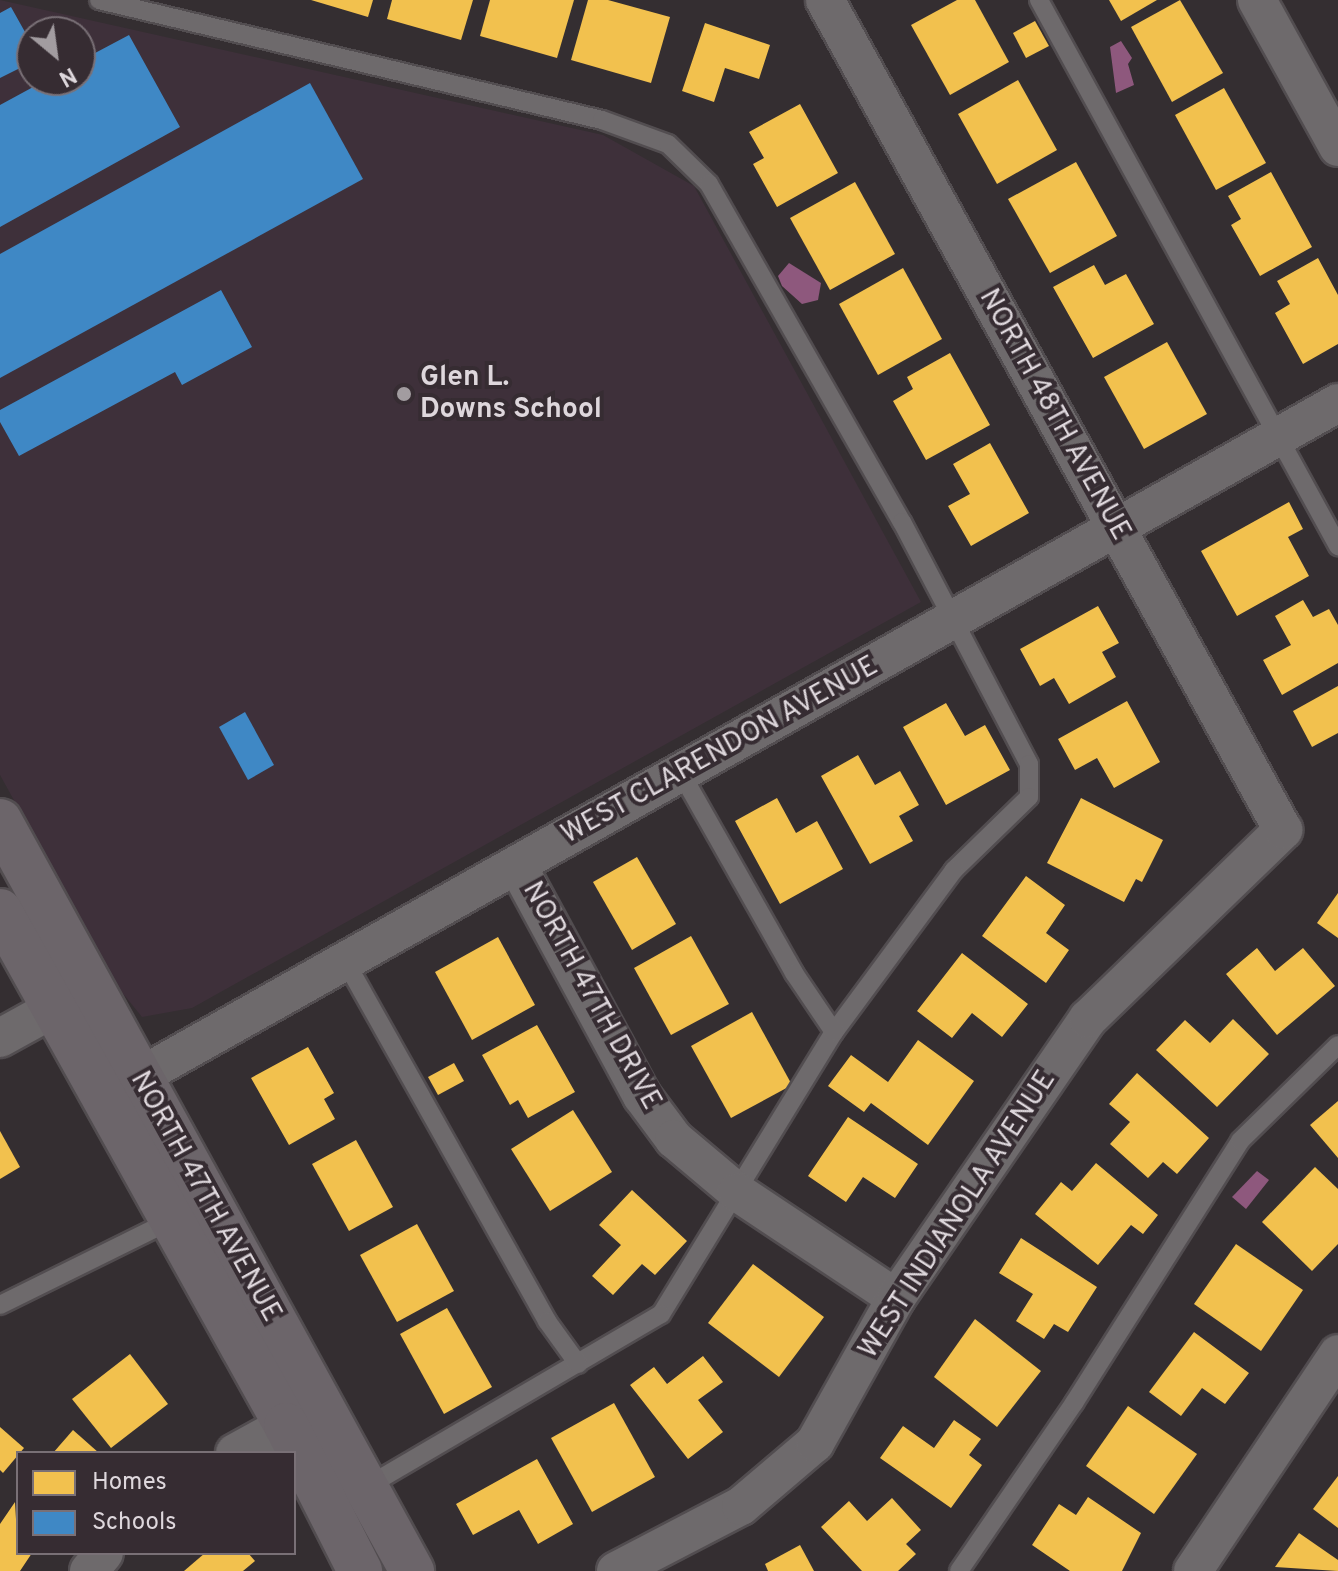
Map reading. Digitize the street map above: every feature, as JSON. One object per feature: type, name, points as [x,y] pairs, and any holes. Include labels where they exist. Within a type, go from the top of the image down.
[{"type":"street","name":"NORTH 48TH AVENUE","points":[[825,0],[1283,830]]},
{"type":"street","points":[[1257,0],[1338,147]]},
{"type":"street","name":"WEST CLARENDON AVENUE","points":[[102,1099],[344,959],[517,865],[1338,403]]},
{"type":"street","name":"NORTH 47TH AVENUE","points":[[0,821],[72,999],[102,1099],[172,1220],[303,1416],[366,1487],[412,1571]]},
{"type":"street","name":"WEST INDIANOLA AVENUE","points":[[616,1571],[741,1506],[815,1443],[896,1298],[1088,1019],[1283,830]]},
{"type":"street","name":"NORTH 47TH DRIVE","points":[[517,865],[642,1096],[674,1139],[737,1192],[896,1298]]},
{"type":"street","name":"NORTH 47TH AVENUE","points":[[0,911],[139,1077],[303,1416],[360,1571]]},
{"type":"street","points":[[0,1038],[72,999]]},
{"type":"street","points":[[1193,1571],[1338,1354]]},
{"type":"street","points":[[239,1451],[303,1416]]},
{"type":"street","points":[[89,1571],[102,1555]]},
{"type":"lane","points":[[99,0],[602,120],[668,144],[709,184],[902,522],[950,622],[1029,764],[1029,797],[954,870],[834,1032],[661,1314],[366,1487]]},
{"type":"lane","points":[[1039,0],[1338,546]]},
{"type":"lane","points":[[681,773],[794,973],[834,1032]]},
{"type":"lane","points":[[344,959],[539,1308],[578,1364]]},
{"type":"lane","points":[[959,1571],[1074,1403],[1240,1141],[1338,1045]]},
{"type":"lane","points":[[0,1305],[172,1220]]},
{"type":"shaded area","name":"Glen L. Downs School","points":[[0,0],[71,16],[16,16],[16,96],[96,96],[96,21],[603,135],[694,186],[921,602],[192,1008],[142,1017],[116,985],[0,775]]},
{"type":"shaded area","points":[[1121,41],[1132,58],[1128,64],[1134,85],[1116,93],[1110,47]]},
{"type":"shaded area","points":[[789,263],[821,283],[818,300],[802,304],[782,286],[778,276]]},
{"type":"shaded area","points":[[1257,1171],[1269,1180],[1246,1209],[1232,1197]]},
{"type":"building: Homes","points":[[311,0],[373,0],[368,17]]},
{"type":"building: Homes","points":[[392,0],[473,0],[461,40],[387,19]]},
{"type":"building: Homes","points":[[490,0],[574,0],[557,58],[480,36]]},
{"type":"building: Homes","points":[[588,0],[608,0],[670,17],[651,83],[571,60]]},
{"type":"building: Homes","points":[[957,0],[975,0],[1009,62],[950,95],[911,25]]},
{"type":"building: Homes","points":[[1109,0],[1157,0],[1121,21]]},
{"type":"building: Homes","points":[[1180,0],[1223,73],[1172,102],[1131,27]]},
{"type":"building: Homes","points":[[1035,21],[1049,46],[1026,58],[1013,33]]},
{"type":"building: Homes","points":[[705,23],[770,45],[759,79],[725,68],[714,102],[682,91]]},
{"type":"building: Homes","points":[[1018,80],[1057,150],[997,184],[958,114]]},
{"type":"building: Homes","points":[[1224,88],[1266,163],[1216,190],[1175,115]]},
{"type":"building: Homes","points":[[800,104],[838,173],[777,207],[753,164],[764,158],[749,132]]},
{"type":"building: Homes","points":[[1076,162],[1117,236],[1050,273],[1008,199]]},
{"type":"building: Homes","points":[[1271,172],[1312,247],[1260,276],[1231,225],[1241,219],[1228,196]]},
{"type":"building: Homes","points":[[855,182],[895,254],[830,290],[790,218]]},
{"type":"building: Homes","points":[[1318,258],[1338,295],[1338,344],[1303,364],[1275,313],[1290,304],[1277,281]]},
{"type":"building: Homes","points":[[1094,265],[1105,285],[1126,274],[1154,324],[1093,358],[1053,287]]},
{"type":"building: Homes","points":[[903,268],[942,339],[878,375],[839,304]]},
{"type":"building: Homes","points":[[1167,342],[1207,414],[1144,449],[1104,377]]},
{"type":"building: Homes","points":[[950,353],[990,425],[926,460],[893,401],[913,389],[907,377]]},
{"type":"building: Homes","points":[[990,443],[1029,513],[971,546],[948,506],[970,494],[953,464]]},
{"type":"building: Homes","points":[[1289,502],[1303,529],[1288,537],[1309,576],[1237,616],[1201,551]]},
{"type":"building: Homes","points":[[1303,600],[1313,617],[1329,609],[1338,625],[1338,663],[1282,695],[1263,660],[1291,645],[1275,616]]},
{"type":"building: Homes","points":[[1098,606],[1119,643],[1102,652],[1116,677],[1069,704],[1054,678],[1040,686],[1020,649]]},
{"type":"building: Homes","points":[[1338,686],[1338,733],[1312,747],[1293,711]]},
{"type":"building: Homes","points":[[1127,701],[1160,762],[1114,788],[1097,758],[1075,770],[1058,739]]},
{"type":"building: Homes","points":[[946,703],[965,736],[985,725],[1010,770],[946,805],[903,727]]},
{"type":"building: Homes","points":[[858,755],[875,785],[900,771],[919,805],[899,816],[913,841],[870,864],[821,776]]},
{"type":"building: Homes","points":[[777,798],[796,833],[817,821],[843,869],[780,904],[735,821]]},
{"type":"building: Homes","points":[[1081,798],[1163,840],[1142,882],[1136,879],[1124,902],[1047,863]]},
{"type":"building: Homes","points":[[637,857],[676,924],[632,950],[593,882]]},
{"type":"building: Homes","points":[[1026,876],[1065,905],[1046,933],[1069,950],[1046,983],[982,936]]},
{"type":"building: Homes","points":[[1338,893],[1338,938],[1317,923]]},
{"type":"building: Homes","points":[[691,936],[729,1004],[671,1035],[634,968]]},
{"type":"building: Homes","points":[[498,937],[535,1005],[472,1040],[435,972]]},
{"type":"building: Homes","points":[[1257,948],[1275,971],[1303,948],[1335,986],[1277,1035],[1226,974]]},
{"type":"building: Homes","points":[[962,953],[1028,1004],[1002,1037],[972,1013],[952,1038],[917,1011]]},
{"type":"building: Homes","points":[[752,1012],[792,1085],[731,1118],[691,1046]]},
{"type":"building: Homes","points":[[1233,1019],[1269,1054],[1217,1107],[1156,1050],[1185,1020],[1210,1043]]},
{"type":"building: Homes","points":[[537,1025],[575,1092],[528,1118],[518,1100],[510,1105],[482,1055]]},
{"type":"building: Homes","points":[[918,1040],[974,1081],[928,1145],[871,1103],[864,1112],[828,1086],[851,1055],[888,1082]]},
{"type":"building: Homes","points":[[308,1047],[334,1093],[324,1099],[335,1119],[289,1145],[251,1078]]},
{"type":"building: Homes","points":[[454,1063],[464,1081],[438,1095],[428,1077]]},
{"type":"building: Homes","points":[[1137,1073],[1209,1138],[1177,1174],[1163,1162],[1148,1178],[1110,1144],[1130,1122],[1109,1104]]},
{"type":"building: Homes","points":[[1338,1101],[1338,1158],[1310,1125]]},
{"type":"building: Homes","points":[[573,1110],[612,1172],[550,1211],[511,1149]]},
{"type":"building: Homes","points":[[848,1117],[918,1164],[895,1198],[863,1177],[846,1202],[808,1176]]},
{"type":"building: Homes","points":[[0,1131],[20,1167],[0,1179]]},
{"type":"building: Homes","points":[[356,1140],[393,1207],[349,1231],[312,1164]]},
{"type":"building: Homes","points":[[1096,1163],[1158,1215],[1143,1234],[1131,1225],[1098,1265],[1035,1214],[1061,1182],[1072,1191]]},
{"type":"building: Homes","points":[[1315,1167],[1338,1189],[1338,1244],[1312,1271],[1262,1222]]},
{"type":"building: Homes","points":[[632,1190],[687,1241],[655,1275],[642,1264],[613,1295],[592,1276],[621,1245],[599,1225]]},
{"type":"building: Homes","points":[[417,1224],[454,1291],[397,1322],[360,1255]]},
{"type":"building: Homes","points":[[1021,1238],[1097,1287],[1068,1332],[1054,1324],[1044,1339],[1016,1321],[1033,1294],[999,1273]]},
{"type":"building: Homes","points":[[1236,1244],[1303,1290],[1261,1351],[1194,1304]]},
{"type":"building: Homes","points":[[753,1264],[824,1317],[779,1377],[708,1323]]},
{"type":"building: Homes","points":[[447,1308],[492,1387],[444,1414],[400,1334]]},
{"type":"building: Homes","points":[[975,1319],[1041,1371],[997,1427],[934,1377]]},
{"type":"building: Homes","points":[[1194,1332],[1249,1373],[1225,1404],[1202,1388],[1181,1416],[1149,1392]]},
{"type":"building: Homes","points":[[130,1354],[168,1404],[111,1448],[72,1399]]},
{"type":"building: Homes","points":[[703,1356],[723,1382],[698,1400],[723,1432],[688,1459],[630,1385],[654,1367],[667,1384]]},
{"type":"building: Homes","points":[[614,1403],[655,1477],[592,1512],[551,1438]]},
{"type":"building: Homes","points":[[1128,1406],[1197,1454],[1154,1514],[1086,1466]]},
{"type":"building: Homes","points":[[954,1420],[981,1439],[969,1455],[982,1465],[951,1508],[880,1458],[903,1426],[934,1448]]},
{"type":"building: Homes","points":[[0,1427],[24,1448],[16,1451],[16,1458],[3,1473],[0,1470]]},
{"type":"building: Homes","points":[[73,1430],[97,1451],[55,1451]]},
{"type":"building: Homes","points":[[537,1459],[573,1524],[538,1544],[519,1510],[473,1535],[456,1504]]},
{"type":"building: Homes","points":[[1338,1476],[1338,1528],[1313,1509]]},
{"type":"building: Homes","points":[[1088,1497],[1141,1533],[1122,1571],[1070,1571],[1032,1545],[1059,1504],[1076,1515]]},
{"type":"building: Homes","points":[[892,1498],[921,1530],[906,1544],[916,1554],[898,1571],[862,1571],[821,1527],[849,1501],[867,1521]]},
{"type":"building: Homes","points":[[15,1502],[16,1555],[31,1555],[20,1571],[0,1571],[0,1524]]},
{"type":"building: Homes","points":[[1299,1533],[1338,1560],[1338,1571],[1275,1567]]},
{"type":"building: Homes","points":[[800,1545],[814,1571],[768,1571],[765,1564]]},
{"type":"building: Homes","points":[[203,1555],[250,1555],[255,1561],[243,1571],[184,1571]]},
{"type":"building: Schools","points":[[11,7],[16,16],[16,70],[0,78],[0,13]]},
{"type":"building: Schools","points":[[129,35],[180,127],[0,227],[0,105],[17,96],[96,96],[96,53]]},
{"type":"building: Schools","points":[[310,83],[363,179],[0,378],[0,254]]},
{"type":"building: Schools","points":[[221,290],[252,347],[182,385],[175,372],[19,456],[0,422],[0,410]]},
{"type":"building: Schools","points":[[245,712],[274,765],[248,780],[219,727]]},
{"type":"place","name":"Glen L. Downs School","points":[[404,394]]}]
